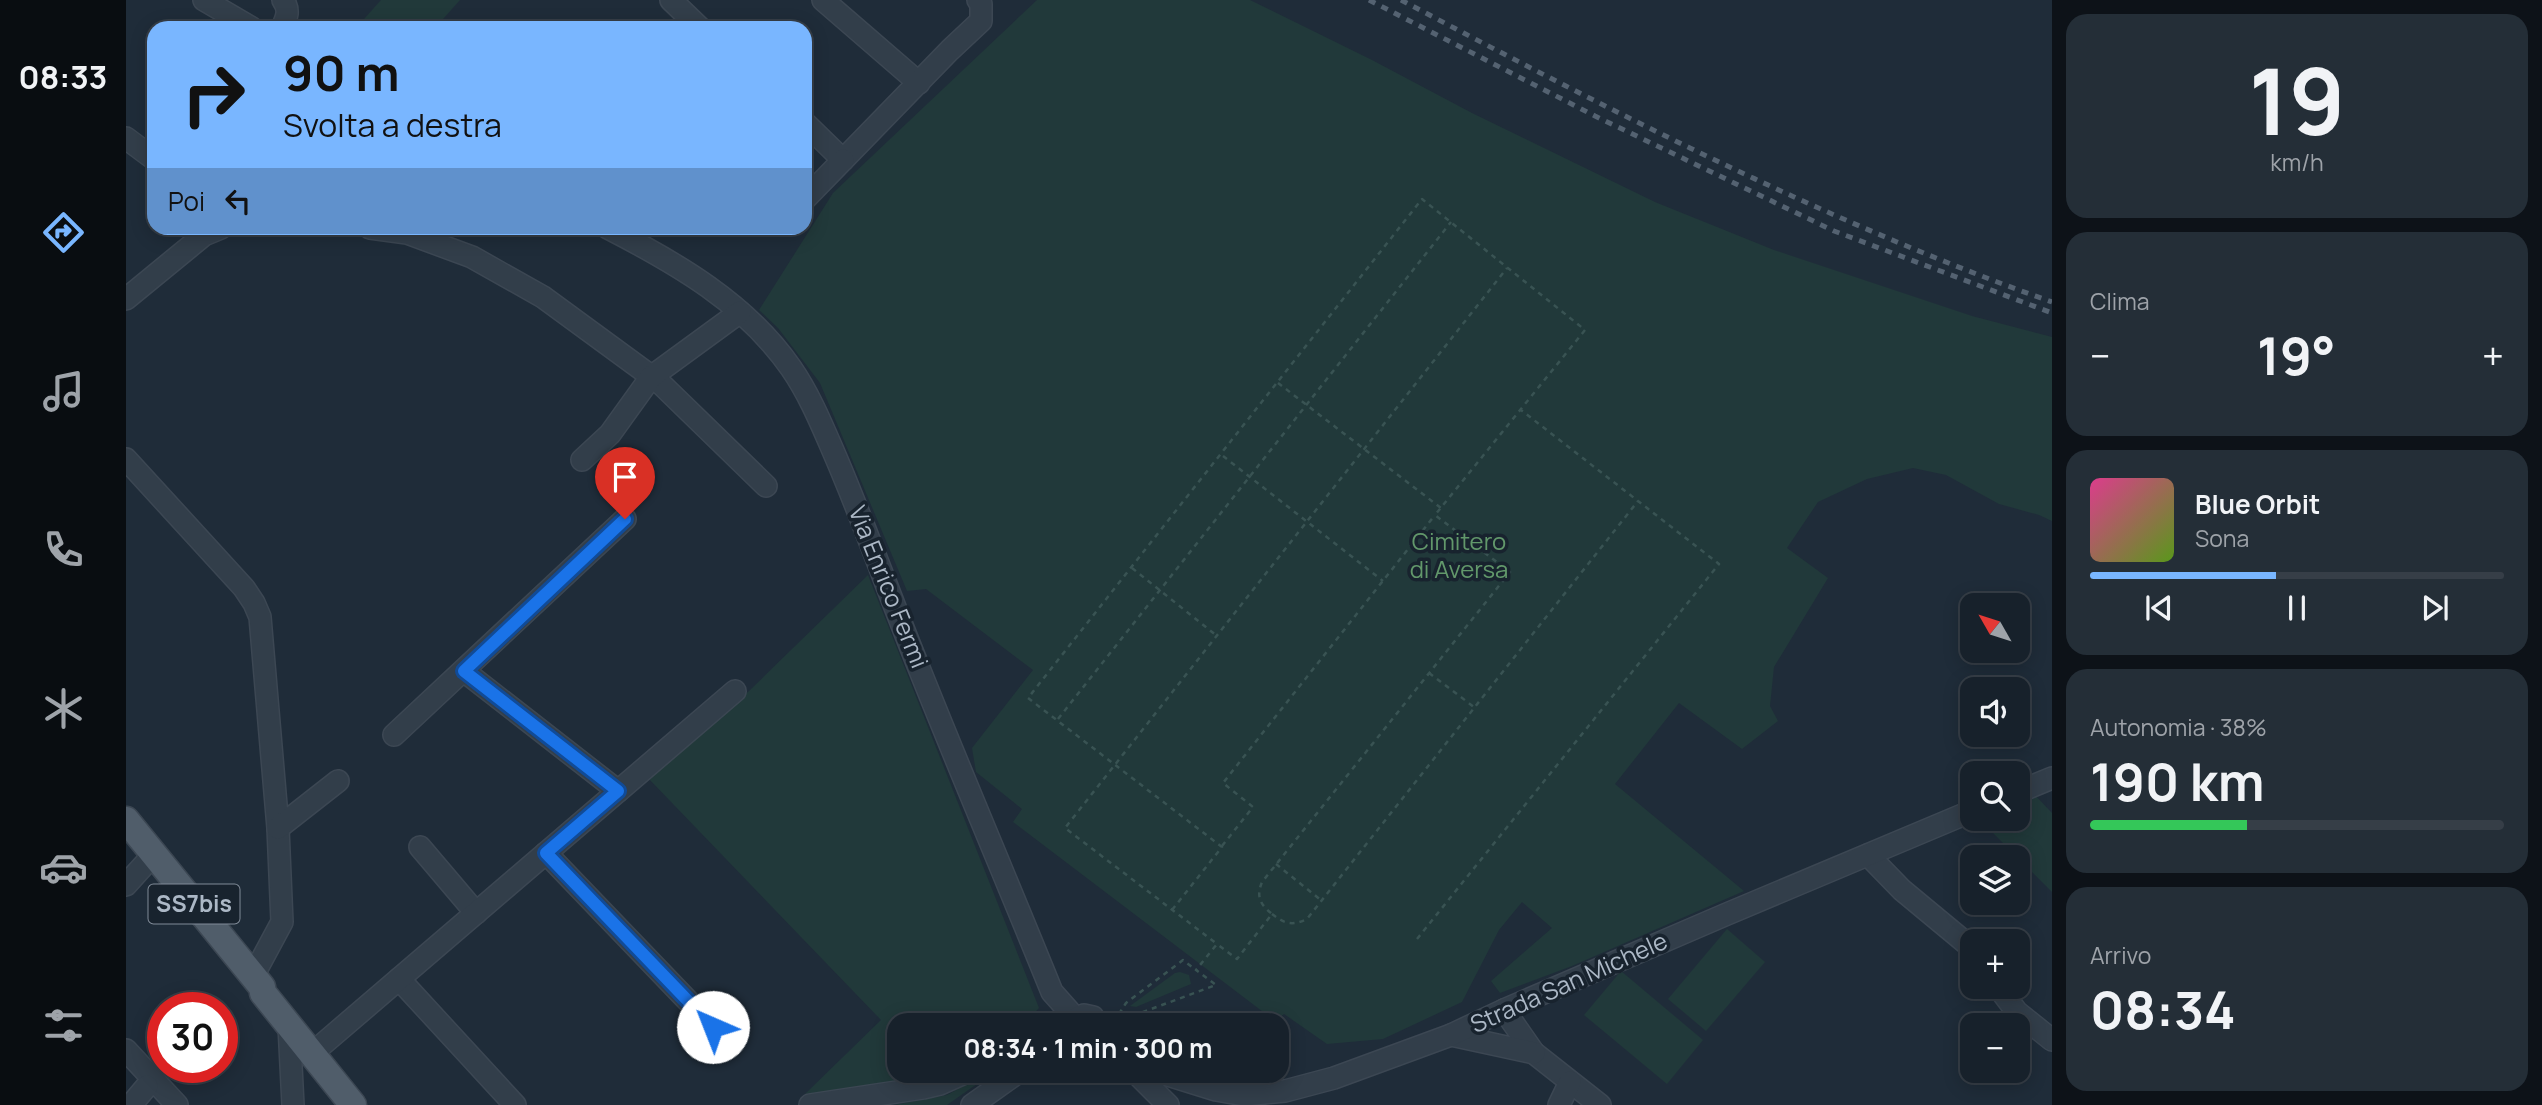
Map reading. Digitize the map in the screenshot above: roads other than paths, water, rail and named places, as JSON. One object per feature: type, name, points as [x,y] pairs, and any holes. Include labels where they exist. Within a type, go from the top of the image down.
[{"type":"main road","name":"SS7bis","points":[[126,820],[353,1105]]},
{"type":"main road","name":"SS7bis","points":[[257,982],[271,994],[360,1105]]},
{"type":"street","points":[[204,0],[240,21]]},
{"type":"street","points":[[283,0],[287,6],[286,21]]},
{"type":"street","points":[[671,0],[693,21]]},
{"type":"street","points":[[823,0],[919,83]]},
{"type":"street","points":[[812,192],[981,21],[981,4],[978,0]]},
{"type":"street","points":[[812,130],[843,160]]},
{"type":"street","points":[[129,146],[147,155]]},
{"type":"street","points":[[126,299],[204,235]]},
{"type":"street","points":[[412,235],[472,257],[543,297],[651,377],[766,486]]},
{"type":"street","name":"Via Enrico Fermi","points":[[622,235],[712,289],[740,312],[790,367],[814,407],[844,475],[898,617],[1052,992],[1067,1013]]},
{"type":"street","points":[[582,460],[610,434],[651,377],[740,312]]},
{"type":"street","points":[[126,459],[244,588],[260,617],[278,828],[282,922],[257,982]]},
{"type":"street","points":[[394,735],[625,519]]},
{"type":"street","points":[[464,671],[618,791]]},
{"type":"street","points":[[316,1050],[735,691]]},
{"type":"street","points":[[2030,787],[2052,778]]},
{"type":"street","points":[[278,828],[338,781]]},
{"type":"street","name":"Strada San Michele","points":[[1194,1083],[1245,1095],[1285,1091],[1334,1077],[1451,1035],[1960,816]]},
{"type":"street","points":[[420,846],[476,914]]},
{"type":"street","points":[[546,853],[713,1027]]},
{"type":"street","points":[[126,885],[154,854]]},
{"type":"street","points":[[1868,855],[1902,890],[1960,938]]},
{"type":"street","points":[[399,979],[515,1105]]},
{"type":"street","points":[[2007,999],[2017,1012],[2052,1040]]},
{"type":"street","points":[[1504,1010],[1534,1053],[1600,1105]]},
{"type":"street","points":[[289,1026],[293,1105]]},
{"type":"street","points":[[1451,1035],[1534,1053]]},
{"type":"street","points":[[126,1050],[177,1105]]},
{"type":"street","points":[[1559,1105],[1570,1082]]},
{"type":"street","points":[[810,1105],[942,1083]]},
{"type":"street","points":[[972,1105],[1003,1083]]},
{"type":"street","points":[[1145,1083],[1168,1105]]},
{"type":"street","points":[[131,1105],[147,1086]]},
{"type":"railway","points":[[1369,0],[1595,116],[1834,231],[2052,313]]},
{"type":"railway","points":[[1401,0],[1721,163],[1885,237],[2052,302]]},
{"type":"park label","name":"Cimitero di Aversa","points":[[1459,556]]}]
